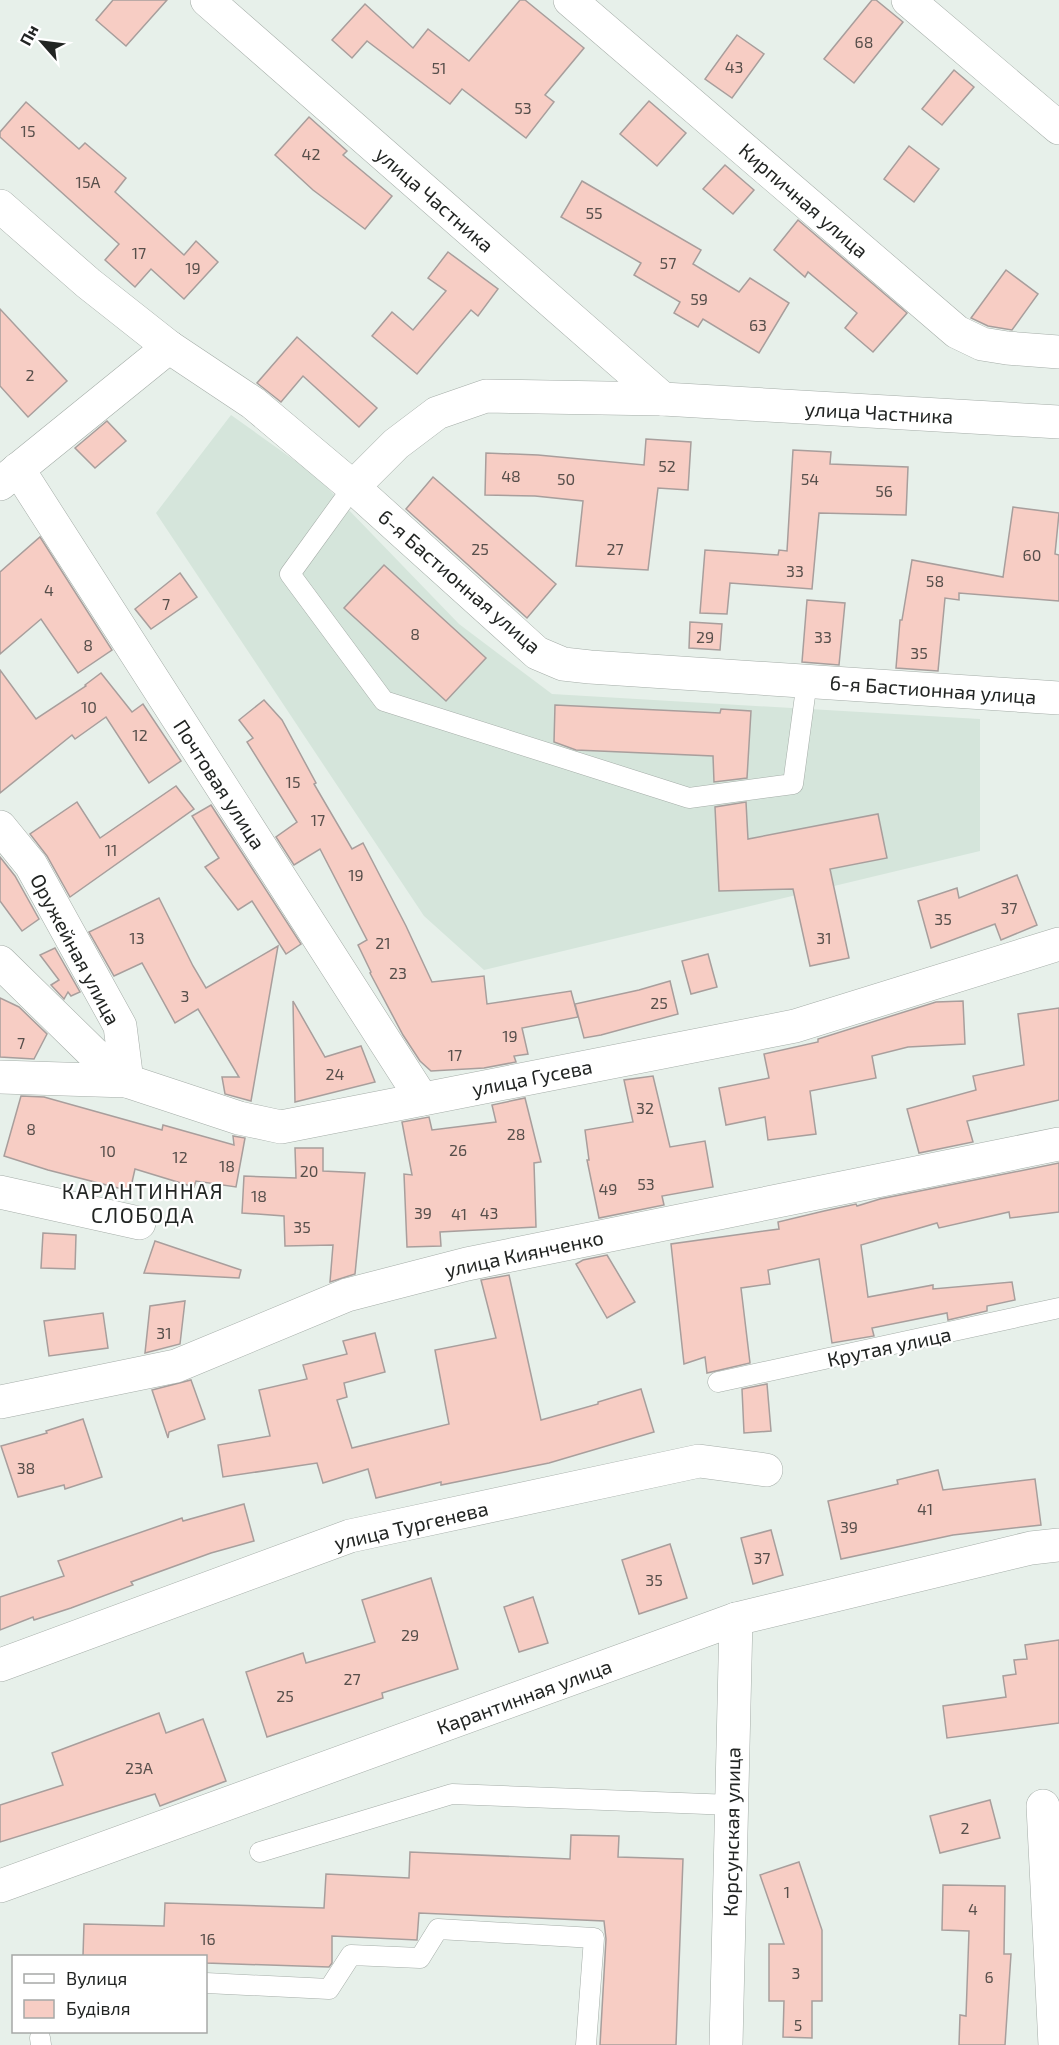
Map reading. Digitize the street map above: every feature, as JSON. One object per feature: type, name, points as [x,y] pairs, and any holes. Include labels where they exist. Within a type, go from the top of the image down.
[{"type":"street","name":"улица Частника","points":[[207,0],[663,399]]},
{"type":"street","name":"Кирпичная улица","points":[[570,0],[957,332],[982,344],[1059,352]]},
{"type":"street","points":[[908,0],[1059,128]]},
{"type":"street","name":"6-я Бастионная улица","points":[[0,206],[88,284],[169,346],[253,403],[353,487],[537,653],[563,664],[590,667],[1059,698]]},
{"type":"street","points":[[9,477],[169,346]]},
{"type":"street","name":"улица Частника","points":[[353,487],[396,444],[437,413],[486,396],[663,399],[1059,423]]},
{"type":"street","name":"Почтовая улица","points":[[9,477],[422,1099]]},
{"type":"street","name":"Оружейная улица","points":[[0,827],[31,865],[120,1026],[127,1081]]},
{"type":"street","name":"улица Гусева","points":[[0,1077],[127,1081],[239,1118],[282,1127],[795,1026],[1059,944]]},
{"type":"street","points":[[0,962],[93,1053],[127,1081]]},
{"type":"street","name":"улица Киянченко","points":[[0,1402],[176,1366],[346,1295],[467,1264],[1059,1144]]},
{"type":"street","points":[[0,1192],[139,1223]]},
{"type":"street","name":"улица Тургенева","points":[[0,1665],[350,1536],[699,1461],[766,1470]]},
{"type":"street","name":"Карантинная улица","points":[[0,1886],[736,1619],[1031,1548],[1059,1545]]},
{"type":"street","name":"Корсунская улица","points":[[726,2045],[736,1619]]},
{"type":"street","points":[[1043,1806],[1055,2045]]},
{"type":"lane","points":[[353,487],[290,573],[384,700],[689,798],[793,784],[807,681]]},
{"type":"lane","name":"Крутая улица","points":[[718,1382],[1059,1308]]},
{"type":"lane","points":[[260,1852],[452,1794],[732,1804]]},
{"type":"lane","points":[[207,1983],[329,1989],[351,1955],[420,1958],[438,1929],[594,1938],[586,2045]]},
{"type":"shaded area","points":[[231,415],[315,475],[459,624],[552,694],[980,719],[980,851],[484,970],[424,916],[156,513]]},
{"type":"building","points":[[113,0],[167,0],[126,46],[96,20]]},
{"type":"building","points":[[520,0],[525,0],[584,48],[545,95],[554,102],[526,138],[462,89],[450,104],[367,41],[352,58],[332,40],[365,4],[413,48],[428,29],[469,61]]},
{"type":"building","points":[[872,0],[876,0],[903,22],[854,83],[824,59]]},
{"type":"building","points":[[737,35],[764,54],[732,98],[705,79]]},
{"type":"building","points":[[954,70],[974,87],[942,125],[922,109]]},
{"type":"building","points":[[649,101],[686,133],[657,166],[620,134]]},
{"type":"building","points":[[26,102],[79,149],[85,143],[126,178],[115,192],[184,255],[196,241],[218,262],[184,299],[151,269],[135,287],[105,260],[119,244],[0,137],[0,132]]},
{"type":"building","points":[[309,117],[347,151],[343,155],[392,196],[365,229],[313,190],[275,155]]},
{"type":"building","points":[[909,146],[939,169],[914,202],[884,179]]},
{"type":"building","points":[[725,165],[754,190],[733,214],[703,189]]},
{"type":"building","points":[[582,181],[701,250],[693,264],[739,292],[750,278],[789,303],[759,353],[703,319],[698,327],[674,313],[680,302],[634,275],[641,263],[561,217]]},
{"type":"building","points":[[798,220],[907,313],[873,352],[845,328],[857,313],[808,272],[805,277],[774,250]]},
{"type":"building","points":[[448,252],[498,289],[478,316],[471,310],[417,374],[372,336],[392,312],[413,330],[446,291],[428,278]]},
{"type":"building","points":[[1006,270],[1038,294],[1012,330],[988,326],[971,318]]},
{"type":"building","points":[[0,309],[67,381],[28,417],[0,386]]},
{"type":"building","points":[[297,337],[377,408],[359,427],[303,376],[281,402],[257,383]]},
{"type":"building","points":[[107,421],[126,441],[95,468],[75,448]]},
{"type":"building","points":[[646,439],[691,442],[688,490],[658,488],[648,570],[576,566],[583,501],[535,496],[485,495],[486,453],[538,455],[644,465]]},
{"type":"building","points":[[793,450],[831,452],[830,464],[908,467],[906,515],[819,513],[812,589],[730,583],[727,614],[700,613],[705,550],[778,555],[779,550],[787,551]]},
{"type":"building","points":[[433,477],[556,584],[527,618],[406,509]]},
{"type":"building","points":[[1013,507],[1059,513],[1055,554],[1059,555],[1059,601],[959,593],[959,600],[945,598],[938,671],[896,668],[900,620],[902,620],[912,560],[1003,577]]},
{"type":"building","points":[[40,537],[112,650],[78,673],[41,619],[0,654],[0,572]]},
{"type":"building","points":[[384,565],[486,658],[446,701],[344,608]]},
{"type":"building","points":[[180,573],[197,597],[151,629],[135,609]]},
{"type":"building","points":[[807,600],[845,603],[839,665],[802,662]]},
{"type":"building","points":[[690,622],[722,624],[720,650],[689,648]]},
{"type":"building","points":[[0,670],[36,719],[86,686],[101,673],[132,712],[143,704],[181,761],[149,783],[106,717],[75,739],[72,735],[0,793]]},
{"type":"building","points":[[264,700],[282,720],[316,783],[314,784],[352,849],[363,843],[432,982],[484,976],[487,1004],[571,991],[578,1017],[522,1028],[528,1054],[514,1056],[516,1062],[484,1068],[431,1071],[420,1061],[403,1035],[370,973],[358,945],[367,940],[320,849],[294,865],[276,837],[297,822],[247,742],[253,738],[239,720]]},
{"type":"building","points":[[555,705],[720,713],[721,709],[751,711],[747,778],[714,782],[713,756],[576,750],[554,742]]},
{"type":"building","points":[[176,786],[194,809],[70,897],[47,856],[30,834],[77,802],[100,838]]},
{"type":"building","points":[[746,802],[748,839],[878,814],[887,858],[830,869],[849,958],[810,966],[793,889],[719,891],[715,807]]},
{"type":"building","points":[[211,805],[301,944],[286,954],[252,901],[238,910],[205,867],[219,858],[192,816]]},
{"type":"building","points":[[0,857],[15,876],[39,919],[22,931],[0,901]]},
{"type":"building","points":[[1017,875],[1037,925],[1001,940],[995,924],[931,948],[918,901],[957,888],[959,898]]},
{"type":"building","points":[[159,898],[206,988],[278,946],[251,1101],[225,1094],[222,1077],[239,1077],[198,1009],[175,1023],[142,963],[114,976],[89,932]]},
{"type":"building","points":[[55,948],[80,992],[71,996],[68,992],[64,999],[51,985],[59,980],[40,955]]},
{"type":"building","points":[[708,954],[717,987],[691,994],[682,961]]},
{"type":"building","points":[[670,981],[678,1014],[584,1038],[575,1004]]},
{"type":"building","points":[[0,998],[19,1007],[47,1034],[34,1059],[0,1057]]},
{"type":"building","points":[[293,1001],[325,1057],[361,1046],[375,1082],[295,1102]]},
{"type":"building","points":[[963,1001],[965,1044],[908,1047],[872,1056],[876,1078],[810,1091],[816,1134],[768,1140],[765,1117],[726,1125],[719,1088],[769,1078],[764,1054],[818,1042],[818,1039],[936,1002]]},
{"type":"building","points":[[1059,1008],[1059,1100],[967,1121],[973,1142],[919,1153],[907,1109],[976,1090],[973,1076],[1024,1065],[1018,1014]]},
{"type":"building","points":[[653,1076],[670,1147],[705,1141],[713,1187],[662,1196],[664,1205],[599,1218],[587,1160],[589,1160],[585,1130],[633,1122],[624,1080]]},
{"type":"building","points":[[21,1096],[44,1097],[162,1130],[163,1125],[234,1145],[233,1136],[245,1138],[236,1187],[196,1181],[194,1187],[135,1169],[130,1191],[4,1156]]},
{"type":"building","points":[[525,1098],[541,1162],[534,1163],[536,1227],[440,1232],[441,1246],[407,1247],[404,1174],[412,1175],[402,1122],[429,1117],[432,1130],[496,1122],[492,1105]]},
{"type":"building","points":[[295,1148],[323,1148],[323,1171],[365,1173],[355,1274],[330,1282],[333,1245],[285,1246],[284,1216],[242,1213],[244,1176],[296,1178]]},
{"type":"building","points":[[1059,1163],[1059,1212],[1010,1218],[1009,1212],[939,1228],[937,1223],[861,1245],[868,1297],[933,1285],[933,1289],[1012,1282],[1015,1300],[987,1306],[987,1311],[948,1320],[947,1313],[872,1328],[874,1336],[832,1343],[819,1259],[768,1270],[770,1284],[741,1288],[750,1363],[707,1373],[705,1357],[684,1364],[671,1244],[779,1229],[778,1222],[824,1211]]},
{"type":"building","points":[[43,1233],[76,1235],[75,1269],[41,1268]]},
{"type":"building","points":[[155,1241],[241,1270],[239,1278],[144,1273]]},
{"type":"building","points":[[607,1255],[635,1302],[607,1318],[576,1264],[583,1260]]},
{"type":"building","points":[[509,1275],[541,1420],[641,1389],[654,1432],[549,1463],[441,1485],[441,1482],[376,1498],[368,1469],[323,1483],[317,1463],[223,1477],[218,1445],[270,1436],[259,1390],[307,1379],[303,1365],[347,1354],[343,1341],[375,1333],[385,1372],[344,1383],[347,1397],[337,1400],[352,1448],[449,1424],[435,1350],[496,1338],[481,1280]]},
{"type":"building","points":[[185,1301],[180,1344],[145,1353],[150,1306]]},
{"type":"building","points":[[103,1313],[108,1348],[49,1356],[44,1321]]},
{"type":"building","points":[[191,1380],[205,1419],[169,1432],[168,1438],[152,1390]]},
{"type":"building","points":[[767,1384],[771,1431],[744,1433],[742,1389]]},
{"type":"building","points":[[83,1419],[102,1477],[65,1489],[64,1485],[18,1497],[1,1446],[47,1433],[46,1431]]},
{"type":"building","points":[[938,1470],[943,1490],[1035,1479],[1041,1525],[953,1535],[841,1559],[828,1501],[898,1484],[897,1480]]},
{"type":"building","points":[[244,1504],[254,1541],[211,1553],[131,1582],[133,1585],[71,1608],[34,1620],[33,1617],[0,1630],[0,1597],[64,1576],[58,1561],[182,1518],[183,1521]]},
{"type":"building","points":[[771,1530],[783,1575],[753,1584],[741,1538]]},
{"type":"building","points":[[670,1544],[687,1598],[639,1614],[622,1560]]},
{"type":"building","points":[[431,1578],[458,1669],[382,1693],[383,1698],[267,1737],[246,1672],[303,1653],[306,1663],[375,1642],[362,1600]]},
{"type":"building","points":[[533,1597],[548,1643],[519,1652],[504,1607]]},
{"type":"building","points":[[1059,1640],[1059,1723],[947,1738],[943,1706],[1006,1697],[1003,1676],[1016,1674],[1014,1660],[1027,1659],[1025,1645]]},
{"type":"building","points":[[159,1713],[166,1733],[203,1719],[226,1781],[160,1806],[155,1794],[0,1842],[0,1805],[63,1785],[52,1753]]},
{"type":"building","points":[[990,1800],[1000,1838],[940,1853],[930,1816]]},
{"type":"building","points":[[571,1835],[619,1836],[618,1857],[683,1859],[676,2045],[600,2045],[606,1939],[604,1921],[419,1913],[417,1940],[332,1936],[332,1963],[329,1967],[207,1963],[207,1955],[83,1955],[84,1924],[164,1926],[165,1903],[324,1908],[326,1874],[409,1878],[410,1852],[570,1859]]},
{"type":"building","points":[[799,1862],[822,1930],[822,2001],[812,2001],[812,2038],[783,2037],[784,2001],[769,2001],[769,1944],[784,1944],[760,1875]]},
{"type":"building","points":[[943,1885],[1005,1886],[1004,1954],[1011,1954],[1005,2045],[959,2045],[960,2015],[966,2016],[969,1931],[942,1930]]},
{"type":"district","name":"КАРАНТИННАЯ СЛОБОДА","points":[[143,1202]]}]
